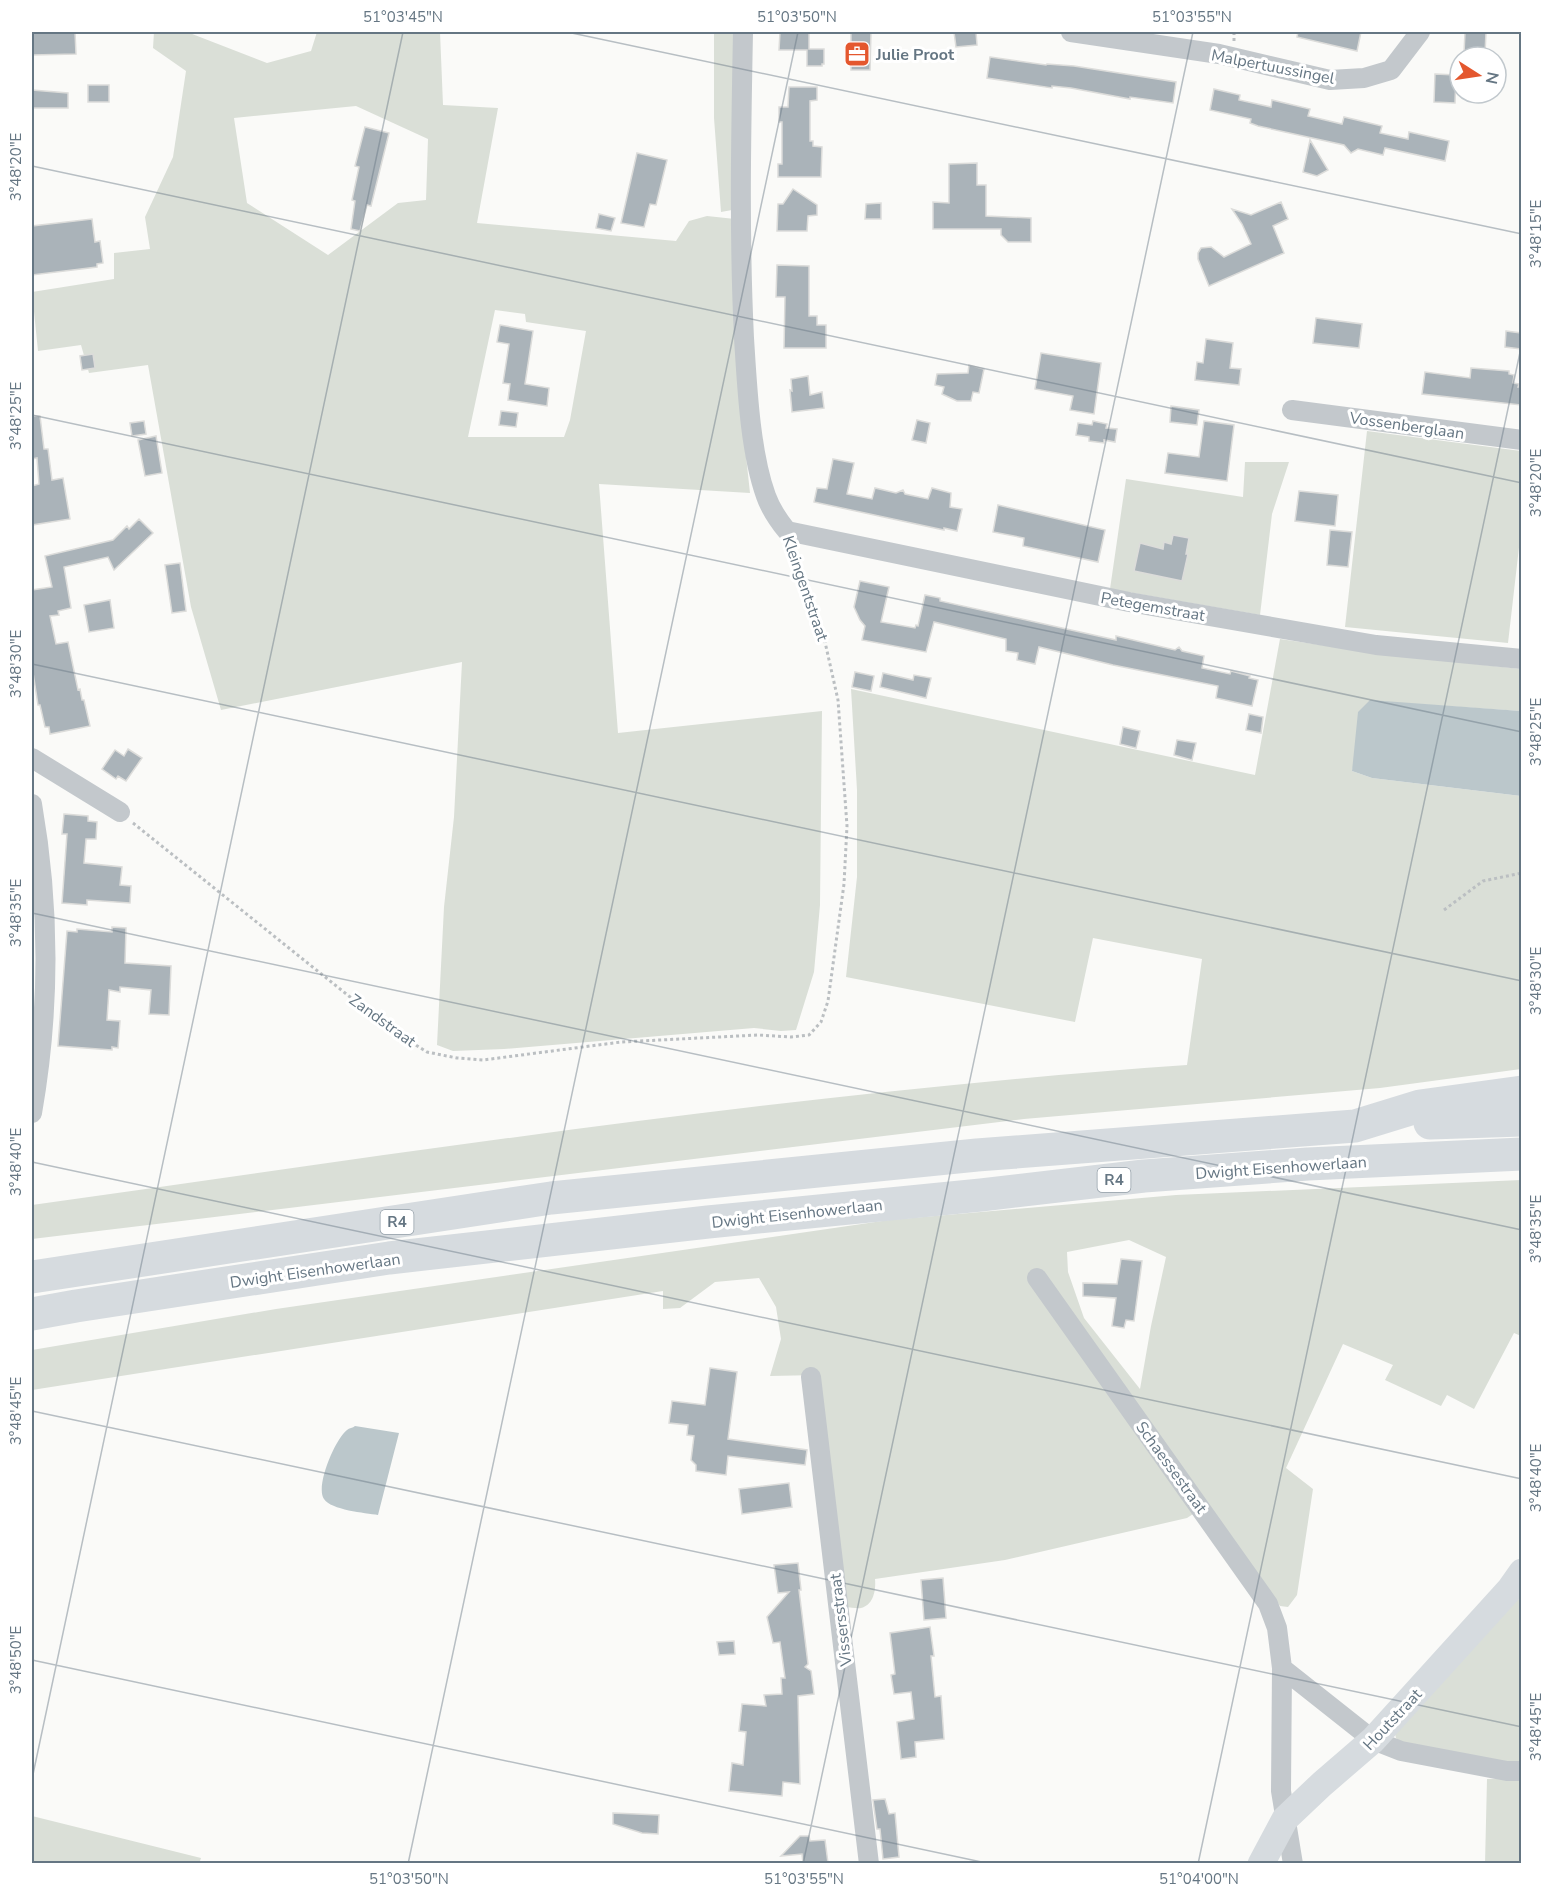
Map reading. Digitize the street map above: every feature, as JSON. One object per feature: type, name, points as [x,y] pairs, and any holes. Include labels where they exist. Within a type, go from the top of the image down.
[{"type":"highway","points":[[1355,1126],[1420,1106],[1521,1092]]},
{"type":"highway","name":"R4","points":[[1355,1126],[1521,1120]]},
{"type":"highway","name":"Dwight Eisenhowerlaan","points":[[33,1270],[168,1242],[209,1251],[551,1198],[988,1154],[1355,1126]]},
{"type":"highway","name":"Dwight Eisenhowerlaan","points":[[76,1306],[389,1258],[708,1222],[981,1196],[1144,1176],[1308,1164],[1521,1154]]},
{"type":"highway","points":[[32,1330],[55,1325],[76,1306]]},
{"type":"highway","name":"R4","points":[[32,1314],[76,1306]]},
{"type":"street","name":"Kleingentstraat","points":[[743,32],[742,280],[747,383],[757,456],[766,495],[775,517],[788,531]]},
{"type":"street","name":"Malpertuussingel","points":[[1071,32],[1219,54],[1330,80],[1364,78],[1391,70],[1420,32]]},
{"type":"street","name":"Vossenberglaan","points":[[1292,410],[1521,440]]},
{"type":"street","name":"Petegemstraat","points":[[788,531],[1129,602],[1376,645],[1521,659]]},
{"type":"street","points":[[32,758],[120,812]]},
{"type":"street","points":[[32,804],[46,917],[47,970],[32,1113]]},
{"type":"street","name":"Schaessestraat","points":[[1037,1278],[1268,1604],[1277,1628],[1282,1668],[1281,1791],[1293,1863]]},
{"type":"street","name":"Vissersstraat","points":[[811,1377],[869,1863]]},
{"type":"street","name":"Houtstraat","points":[[1262,1863],[1286,1819],[1322,1784],[1374,1740],[1510,1589],[1521,1572]]},
{"type":"street","points":[[1282,1668],[1374,1740],[1401,1750],[1507,1771],[1521,1771]]},
{"type":"path","name":"Kleingentstraat","points":[[788,531],[825,642],[838,700],[847,826],[844,884],[828,1001],[821,1022],[809,1035]]},
{"type":"path","name":"Zandstraat","points":[[120,812],[390,1029],[427,1052],[483,1060],[621,1042],[758,1035],[791,1037],[809,1035]]},
{"type":"path","points":[[1444,910],[1483,881],[1521,873]]},
{"type":"shaded area","points":[[154,32],[187,32],[267,63],[311,51],[317,32],[440,32],[443,105],[498,108],[477,223],[676,241],[689,221],[707,216],[735,219],[738,382],[750,493],[599,484],[618,733],[822,711],[820,905],[814,972],[796,1030],[754,1028],[504,1049],[453,1051],[437,1045],[444,907],[454,817],[462,662],[221,710],[191,607],[148,365],[89,373],[81,345],[38,351],[32,292],[114,279],[114,253],[150,249],[145,217],[173,157],[186,71],[153,48]],"holes":[[[356,106],[428,139],[426,200],[398,203],[328,255],[247,203],[234,118]],[[495,310],[525,314],[526,322],[586,331],[570,420],[564,437],[468,437]]]},
{"type":"shaded area","points":[[714,32],[737,32],[732,210],[721,212],[714,118]]},
{"type":"shaded area","points":[[1367,431],[1521,451],[1521,530],[1508,643],[1345,627]]},
{"type":"shaded area","points":[[1245,462],[1289,462],[1272,514],[1260,615],[1110,589],[1126,479],[1243,497]]},
{"type":"shaded area","points":[[1280,639],[1375,653],[1521,669],[1521,711],[1370,701],[1352,771],[1372,778],[1521,796],[1521,1069],[1380,1088],[1024,1119],[32,1239],[32,1205],[464,1144],[753,1107],[897,1091],[1187,1065],[1202,959],[1093,938],[1075,1022],[846,977],[857,877],[857,790],[851,689],[1255,775]]},
{"type":"shaded area","points":[[1370,700],[1521,711],[1521,796],[1372,778],[1352,771],[1358,712]]},
{"type":"shaded area","points":[[1521,1180],[1521,1336],[1514,1333],[1474,1409],[1447,1395],[1441,1406],[1385,1380],[1393,1365],[1343,1344],[1286,1468],[1313,1489],[1297,1595],[1288,1607],[1280,1606],[1208,1504],[1187,1518],[1005,1560],[875,1579],[874,1592],[869,1604],[859,1608],[846,1607],[818,1375],[770,1376],[781,1339],[776,1307],[759,1278],[715,1282],[680,1308],[663,1309],[663,1291],[32,1390],[32,1350],[276,1309],[889,1220],[1176,1195]],"holes":[[[1129,1240],[1166,1257],[1151,1326],[1140,1389],[1084,1318],[1068,1272],[1067,1252]]]},
{"type":"shaded area","points":[[355,1426],[399,1433],[378,1515],[334,1506],[324,1499],[322,1493],[324,1474],[332,1453],[342,1435]]},
{"type":"shaded area","points":[[1517,1598],[1521,1601],[1521,1762],[1500,1761],[1401,1744],[1394,1730]]},
{"type":"shaded area","points":[[1521,1778],[1521,1863],[1485,1864],[1487,1779]]},
{"type":"shaded area","points":[[32,1816],[201,1858],[199,1864],[32,1863]]},
{"type":"building","points":[[75,32],[76,54],[32,55],[32,33]]},
{"type":"building","points":[[780,32],[809,33],[809,49],[824,49],[824,64],[807,66],[807,50],[779,50]]},
{"type":"building","points":[[851,32],[871,32],[870,70],[851,70]]},
{"type":"building","points":[[954,32],[976,32],[977,45],[956,47]]},
{"type":"building","points":[[1298,32],[1361,32],[1357,51],[1297,37]]},
{"type":"building","points":[[1465,32],[1486,32],[1485,45],[1464,45]]},
{"type":"building","points":[[990,57],[1046,65],[1074,66],[1176,82],[1173,103],[987,78]]},
{"type":"building","points":[[1435,74],[1448,75],[1448,103],[1434,102]]},
{"type":"building","points":[[88,85],[109,85],[109,102],[88,102]]},
{"type":"building","points":[[789,87],[817,87],[817,100],[810,101],[810,141],[813,141],[813,146],[822,147],[821,177],[778,177],[778,164],[782,164],[782,122],[779,122],[779,107],[788,107]]},
{"type":"building","points":[[1214,89],[1240,95],[1239,100],[1271,107],[1272,100],[1310,109],[1308,116],[1342,124],[1344,117],[1382,126],[1380,133],[1408,139],[1409,132],[1449,141],[1445,161],[1385,148],[1383,155],[1358,149],[1351,153],[1344,145],[1258,126],[1250,123],[1251,119],[1210,110]]},
{"type":"building","points":[[32,90],[68,93],[68,108],[32,108]]},
{"type":"building","points":[[365,127],[389,133],[371,206],[367,205],[360,231],[351,229],[355,201],[352,200],[359,167],[355,166]]},
{"type":"building","points":[[1310,140],[1328,170],[1317,176],[1303,172]]},
{"type":"building","points":[[637,153],[667,160],[656,205],[650,204],[644,227],[621,223]]},
{"type":"building","points":[[977,163],[977,185],[986,185],[986,216],[1031,218],[1031,242],[1008,242],[1001,235],[1001,229],[933,229],[933,202],[949,203],[949,164]]},
{"type":"building","points":[[793,189],[817,205],[817,215],[808,216],[807,231],[777,231],[778,204],[783,204]]},
{"type":"building","points":[[1281,202],[1288,219],[1273,226],[1284,253],[1209,286],[1198,259],[1201,248],[1211,247],[1224,257],[1251,244],[1232,209],[1251,215]]},
{"type":"building","points":[[881,203],[881,219],[865,219],[866,204]]},
{"type":"building","points":[[599,214],[615,218],[611,231],[596,228]]},
{"type":"building","points":[[92,219],[95,242],[100,241],[103,263],[97,264],[97,267],[32,275],[32,226]]},
{"type":"building","points":[[777,265],[809,266],[809,316],[817,316],[817,325],[826,325],[826,348],[784,348],[785,297],[776,297]]},
{"type":"building","points":[[1316,318],[1362,324],[1359,348],[1313,343]]},
{"type":"building","points":[[500,325],[533,331],[525,384],[549,388],[547,406],[508,400],[510,384],[503,383],[509,344],[497,342]]},
{"type":"building","points":[[1506,331],[1521,333],[1521,349],[1505,347]]},
{"type":"building","points":[[1206,339],[1233,343],[1230,368],[1241,369],[1239,385],[1195,380],[1197,362],[1203,363]]},
{"type":"building","points":[[1041,353],[1101,363],[1094,414],[1070,410],[1073,396],[1035,389]]},
{"type":"building","points":[[93,354],[95,368],[82,370],[80,356]]},
{"type":"building","points":[[969,365],[984,369],[979,393],[973,392],[971,401],[957,401],[942,394],[944,387],[935,385],[937,374],[968,373]]},
{"type":"building","points":[[1471,368],[1509,371],[1509,374],[1514,375],[1513,383],[1521,387],[1521,405],[1422,394],[1425,372],[1470,378]]},
{"type":"building","points":[[808,376],[810,395],[822,392],[824,408],[792,412],[791,379]]},
{"type":"building","points":[[1171,406],[1199,410],[1197,425],[1170,422]]},
{"type":"building","points":[[501,411],[518,413],[516,427],[499,425]]},
{"type":"building","points":[[32,416],[40,416],[44,449],[48,449],[52,480],[63,478],[70,519],[32,525],[32,486],[39,484],[37,458],[32,459]]},
{"type":"building","points":[[917,420],[930,423],[926,443],[912,440]]},
{"type":"building","points":[[144,421],[146,434],[132,436],[130,423]]},
{"type":"building","points":[[1093,421],[1107,424],[1106,428],[1117,429],[1115,442],[1089,441],[1089,437],[1076,435],[1078,423],[1092,425]]},
{"type":"building","points":[[1204,421],[1234,425],[1227,481],[1165,473],[1168,453],[1199,457]]},
{"type":"building","points":[[156,436],[162,473],[145,476],[138,440]]},
{"type":"building","points":[[833,459],[854,463],[847,494],[872,499],[875,488],[896,493],[903,490],[905,494],[928,499],[932,488],[951,493],[950,507],[962,509],[957,531],[814,502],[817,488],[827,489]]},
{"type":"building","points":[[1299,491],[1338,495],[1335,526],[1295,521]]},
{"type":"building","points":[[998,505],[1105,530],[1098,562],[1023,546],[1024,538],[993,532]]},
{"type":"building","points":[[139,519],[153,533],[114,570],[108,557],[64,567],[71,608],[58,611],[59,615],[50,616],[56,644],[68,642],[78,690],[80,689],[82,700],[84,700],[90,726],[50,734],[49,727],[45,727],[40,705],[38,705],[32,666],[32,590],[52,587],[45,556],[113,540],[127,526],[129,529]]},
{"type":"building","points":[[1330,530],[1352,532],[1348,567],[1327,565]]},
{"type":"building","points":[[1173,535],[1189,538],[1182,581],[1134,571],[1140,543],[1163,549],[1164,542],[1171,544]]},
{"type":"building","points":[[180,563],[186,611],[172,613],[165,565]]},
{"type":"building","points":[[860,581],[889,587],[881,622],[915,628],[916,625],[918,626],[925,595],[940,598],[940,601],[1116,640],[1116,636],[1175,650],[1179,647],[1182,651],[1204,656],[1202,668],[1230,674],[1231,671],[1258,680],[1252,706],[1216,698],[1218,686],[1113,665],[1039,647],[1035,664],[1017,660],[1018,653],[1006,651],[1006,639],[934,622],[926,652],[862,640],[865,626],[854,607]]},
{"type":"building","points":[[110,600],[114,628],[89,632],[84,605]]},
{"type":"building","points":[[855,672],[874,676],[871,691],[852,687]]},
{"type":"building","points":[[883,673],[913,680],[914,675],[931,678],[926,698],[880,687]]},
{"type":"building","points":[[1249,714],[1263,717],[1261,733],[1246,730]]},
{"type":"building","points":[[1123,727],[1140,731],[1136,748],[1120,744]]},
{"type":"building","points":[[1177,740],[1196,743],[1192,760],[1174,755]]},
{"type":"building","points":[[128,749],[142,758],[126,781],[118,776],[116,779],[102,769],[115,750],[124,756]]},
{"type":"building","points":[[64,814],[88,816],[88,821],[97,822],[96,839],[86,839],[84,863],[122,867],[120,885],[131,886],[130,903],[87,900],[87,905],[62,903],[67,834],[62,834]]},
{"type":"building","points":[[112,927],[126,928],[125,963],[171,966],[169,1015],[149,1014],[151,990],[120,987],[120,992],[109,990],[107,1020],[120,1021],[118,1048],[112,1047],[112,1050],[58,1046],[67,931],[77,932],[77,929],[112,932]]},
{"type":"building","points":[[1121,1259],[1142,1261],[1134,1321],[1126,1320],[1124,1328],[1112,1326],[1116,1298],[1083,1296],[1083,1283],[1117,1284]]},
{"type":"building","points":[[710,1368],[737,1372],[728,1439],[807,1450],[805,1465],[728,1456],[726,1475],[696,1471],[696,1465],[691,1460],[694,1436],[687,1435],[688,1425],[669,1423],[672,1401],[705,1405]]},
{"type":"building","points":[[789,1483],[792,1507],[742,1514],[739,1489]]},
{"type":"building","points":[[798,1563],[808,1664],[805,1667],[811,1671],[814,1694],[798,1696],[800,1784],[783,1782],[782,1796],[729,1791],[732,1763],[743,1765],[746,1732],[739,1731],[742,1704],[766,1706],[764,1695],[782,1694],[781,1678],[785,1678],[780,1642],[773,1643],[767,1617],[789,1592],[778,1593],[774,1565]]},
{"type":"building","points":[[943,1578],[946,1618],[924,1620],[921,1580]]},
{"type":"building","points":[[930,1627],[934,1656],[931,1656],[935,1697],[941,1696],[944,1739],[915,1742],[916,1757],[901,1759],[897,1722],[914,1719],[911,1692],[894,1694],[891,1675],[895,1674],[890,1633]]},
{"type":"building","points":[[734,1641],[735,1654],[719,1655],[717,1642]]},
{"type":"building","points":[[885,1799],[889,1814],[895,1813],[899,1857],[883,1859],[880,1829],[877,1829],[873,1800]]},
{"type":"building","points":[[613,1813],[659,1815],[658,1834],[642,1833],[613,1824]]},
{"type":"building","points":[[800,1836],[809,1836],[810,1841],[825,1840],[828,1863],[803,1863],[802,1854],[781,1856]]},
{"type":"place","name":"Julie Proot","points":[[857,54]]}]
